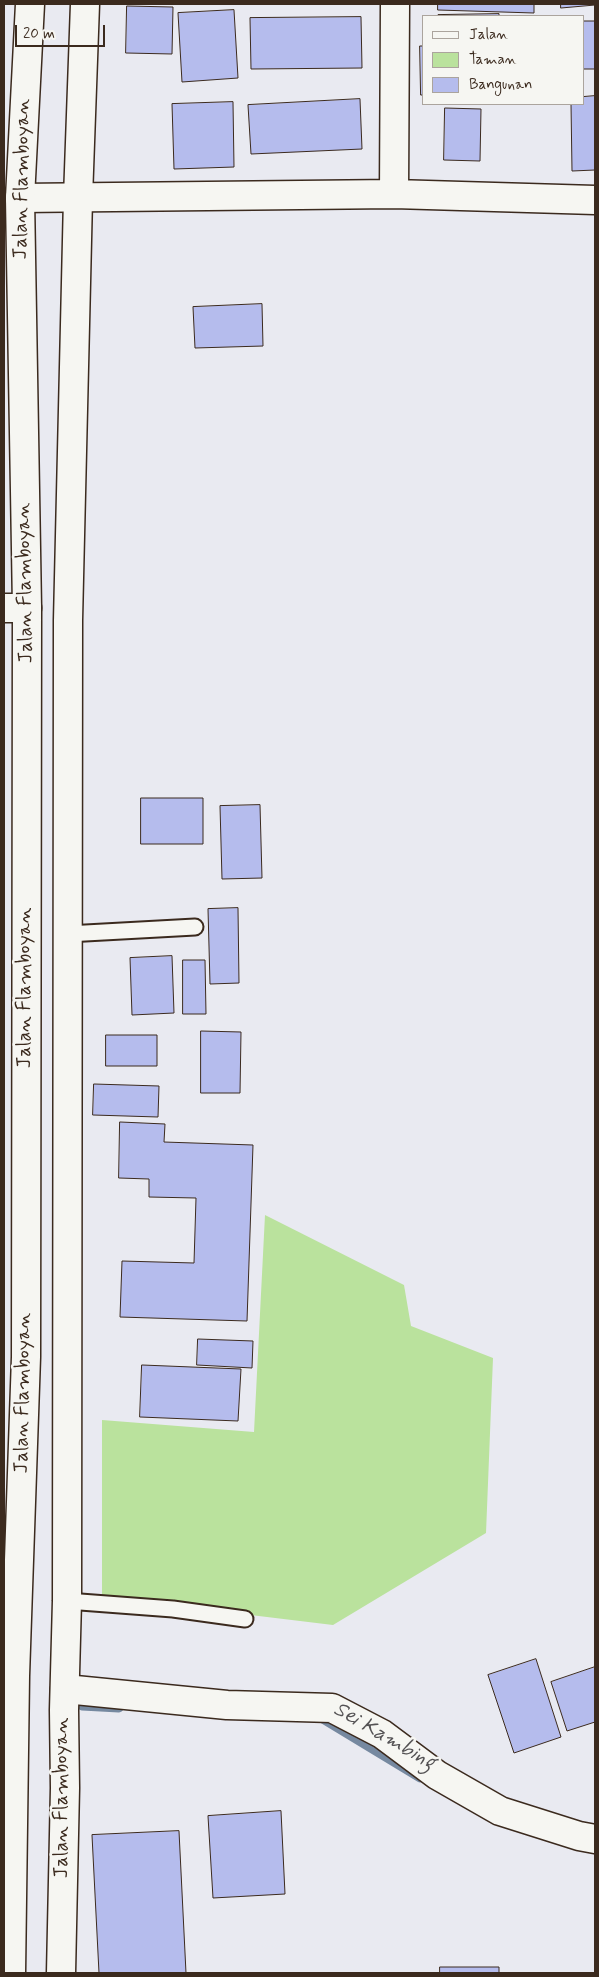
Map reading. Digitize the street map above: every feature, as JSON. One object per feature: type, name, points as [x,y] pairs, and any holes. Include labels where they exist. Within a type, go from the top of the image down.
[{"type":"main road","name":"Jalan Flamboyan","points":[[11,1973],[8,1838],[14,1764],[15,1676],[26,1357],[26,938],[16,608],[20,198],[30,4]]},
{"type":"main road","name":"Jalan Flamboyan","points":[[61,1973],[67,1601],[68,620],[78,198],[85,4]]},
{"type":"main road","points":[[394,194],[395,4]]},
{"type":"main road","points":[[20,198],[394,194],[595,200]]},
{"type":"main road","points":[[26,938],[67,934]]},
{"type":"main road","points":[[64,1700],[332,1708],[382,1734],[438,1775],[500,1811],[579,1836],[595,1839]]},
{"type":"lane","points":[[67,934],[195,927]]},
{"type":"lane","points":[[67,1601],[173,1609],[245,1619]]},
{"type":"green space","points":[[265,1215],[404,1285],[411,1326],[493,1358],[486,1533],[333,1625],[102,1597],[102,1420],[254,1432]]},
{"type":"building","points":[[438,4],[534,4],[534,13],[438,10]]},
{"type":"building","points":[[561,4],[595,4],[595,5],[561,8]]},
{"type":"building","points":[[127,6],[173,7],[172,54],[126,53]]},
{"type":"building","points":[[234,10],[238,78],[182,82],[178,13]]},
{"type":"building","points":[[499,14],[499,15],[438,15]]},
{"type":"building","points":[[361,17],[362,68],[251,69],[250,18]]},
{"type":"building","points":[[584,21],[595,21],[595,69],[584,69]]},
{"type":"building","points":[[420,46],[422,46],[422,95]]},
{"type":"building","points":[[595,96],[595,170],[572,171],[571,105],[584,105],[584,97]]},
{"type":"building","points":[[360,99],[362,149],[251,154],[248,105]]},
{"type":"building","points":[[233,102],[234,167],[174,169],[172,104]]},
{"type":"building","points":[[445,108],[481,109],[480,161],[444,160]]},
{"type":"building","points":[[262,304],[263,346],[195,348],[193,307]]},
{"type":"building","points":[[141,798],[203,798],[203,844],[141,844]]},
{"type":"building","points":[[260,805],[262,878],[222,879],[220,806]]},
{"type":"building","points":[[238,908],[239,983],[210,984],[208,909]]},
{"type":"building","points":[[172,956],[174,1013],[132,1015],[130,958]]},
{"type":"building","points":[[183,960],[205,960],[206,1014],[183,1014]]},
{"type":"building","points":[[201,1031],[241,1032],[240,1093],[201,1093]]},
{"type":"building","points":[[106,1035],[157,1035],[157,1066],[106,1066]]},
{"type":"building","points":[[94,1084],[159,1086],[158,1117],[93,1115]]},
{"type":"building","points":[[120,1122],[165,1124],[164,1142],[253,1145],[247,1321],[120,1317],[122,1261],[194,1263],[196,1198],[149,1197],[149,1179],[119,1178]]},
{"type":"building","points":[[198,1339],[253,1341],[252,1368],[197,1365]]},
{"type":"building","points":[[142,1365],[241,1369],[238,1421],[140,1417]]},
{"type":"building","points":[[536,1659],[561,1737],[514,1753],[488,1675]]},
{"type":"building","points":[[595,1667],[595,1722],[567,1731],[551,1682]]},
{"type":"building","points":[[281,1811],[285,1894],[213,1898],[208,1816]]},
{"type":"building","points":[[179,1831],[186,1973],[99,1973],[92,1835]]},
{"type":"building","points":[[440,1967],[499,1967],[499,1973],[440,1973]]},
{"type":"waterway","name":"Sei Kambing","points":[[82,1706],[119,1708]]},
{"type":"waterway","name":"Sei Kambing","points":[[317,1718],[321,1718],[420,1778]]}]
